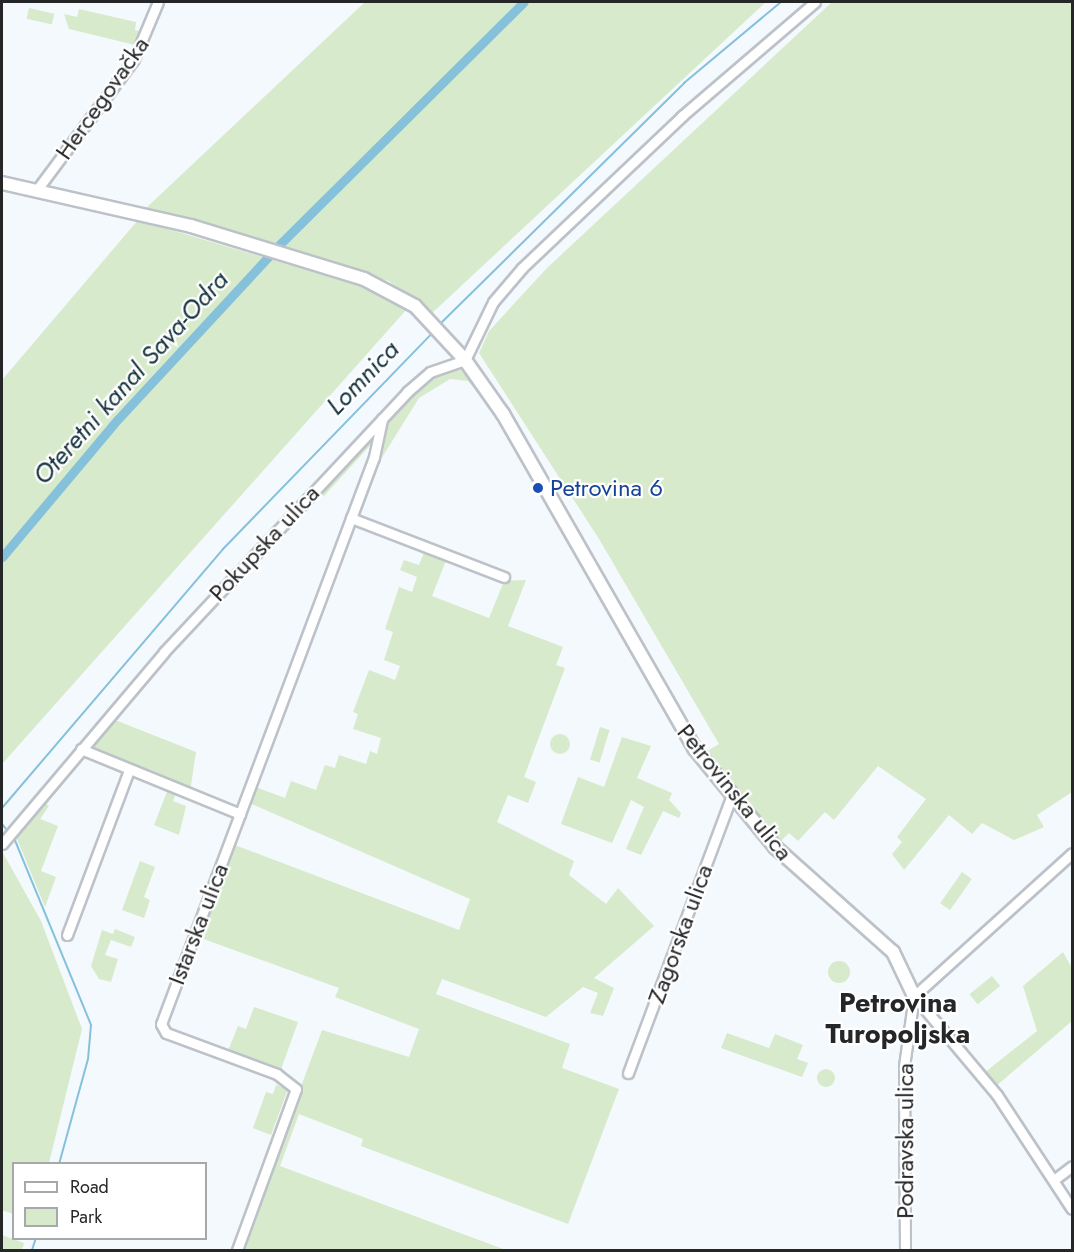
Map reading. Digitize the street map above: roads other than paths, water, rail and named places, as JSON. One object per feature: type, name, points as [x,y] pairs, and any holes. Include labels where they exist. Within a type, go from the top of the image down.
[{"type":"street","name":"Hercegovačka","points":[[36,190],[134,58],[158,2]]},
{"type":"street","points":[[465,360],[493,302],[522,268],[682,116],[815,2]]},
{"type":"street","name":"Petrovinska ulica","points":[[2,183],[131,214],[364,279],[393,290],[423,313],[446,336],[465,360],[587,556],[674,717],[732,795],[790,862],[893,952],[914,996],[997,1095],[1055,1179],[1072,1209]]},
{"type":"street","name":"Pokupska ulica","points":[[3,842],[188,625],[423,376],[465,360]]},
{"type":"street","name":"Istarska ulica","points":[[237,1251],[295,1084],[166,1033],[161,1024],[351,518],[382,419]]},
{"type":"street","points":[[351,518],[504,577]]},
{"type":"street","points":[[81,749],[240,814]]},
{"type":"street","points":[[67,935],[129,770]]},
{"type":"street","name":"Zagorska ulica","points":[[628,1073],[732,795]]},
{"type":"street","points":[[914,996],[1072,853]]},
{"type":"street","name":"Podravska ulica","points":[[905,1251],[904,1066],[914,996]]},
{"type":"street","points":[[1055,1179],[1072,1166]]},
{"type":"waterway","name":"Oteretni kanal Sava-Odra","points":[[276,248],[524,2]]},
{"type":"waterway","name":"Lomnica","points":[[438,326],[684,83],[781,2]]},
{"type":"waterway","name":"Oteretni kanal Sava-Odra","points":[[2,557],[118,419],[269,256]]},
{"type":"waterway","name":"Lomnica","points":[[2,808],[223,549],[432,333]]},
{"type":"waterway","points":[[2,824],[6,829]]},
{"type":"waterway","points":[[14,838],[91,1025],[88,1059],[60,1162]]},
{"type":"waterway","points":[[32,1250],[35,1240]]},
{"type":"place","name":"Petrovina 6","points":[[538,488]]},
{"type":"district","name":"Petrovina Turopoljska","points":[[898,1018]]}]
